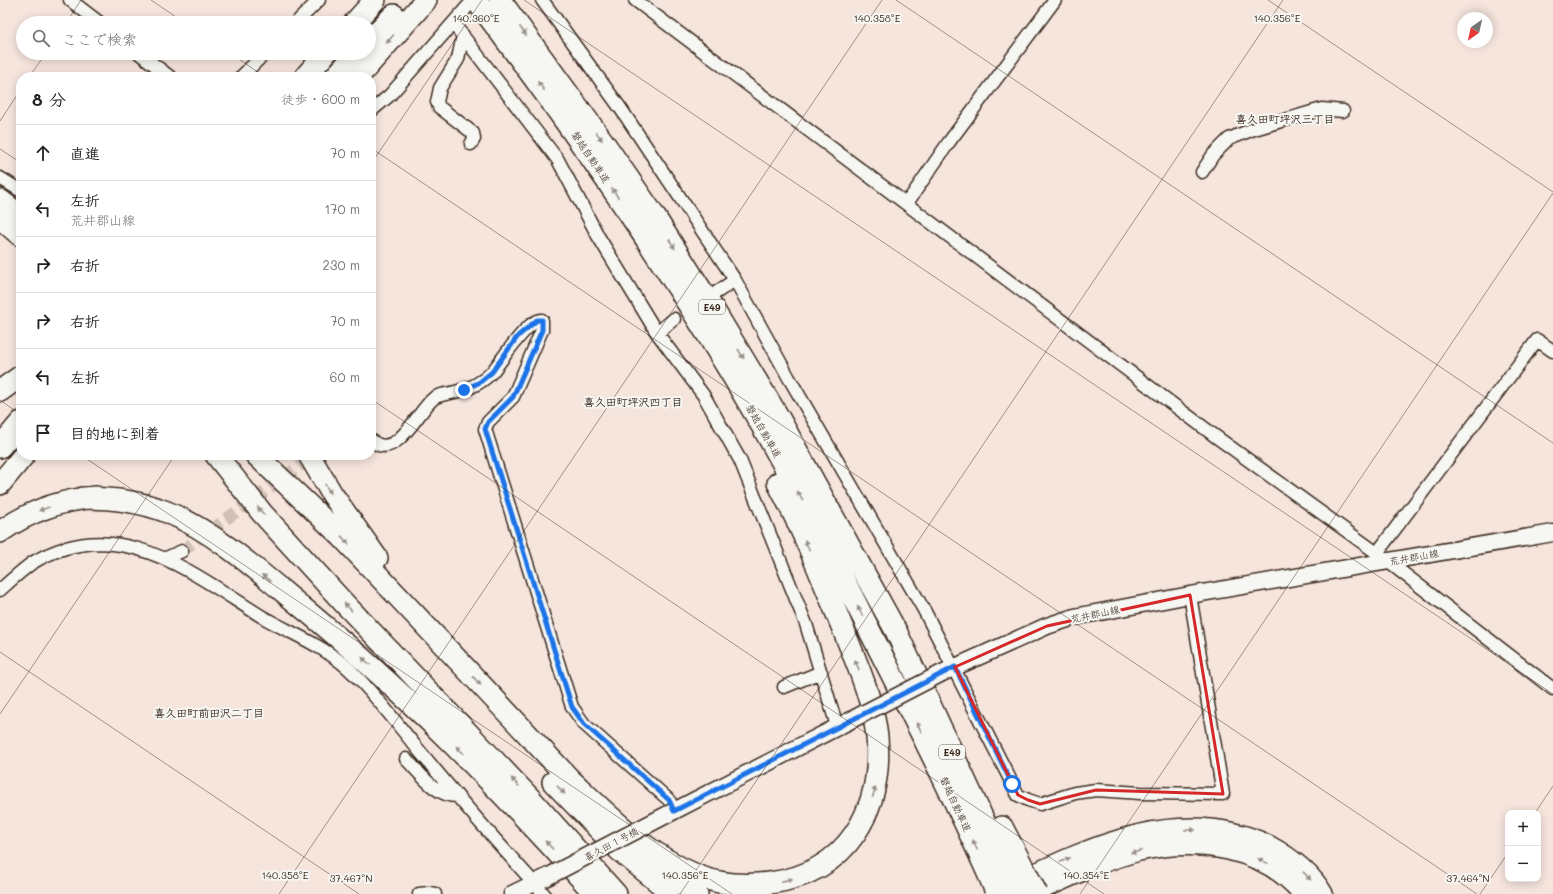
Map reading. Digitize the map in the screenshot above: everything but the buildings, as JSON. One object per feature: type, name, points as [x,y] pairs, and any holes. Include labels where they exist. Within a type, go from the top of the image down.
[{"type":"highway","points":[[360,16],[375,0]]},
{"type":"highway","points":[[376,33],[409,0]]},
{"type":"highway","points":[[376,57],[426,0]]},
{"type":"highway","name":"磐越自動車道","points":[[500,0],[604,143],[653,214],[712,307],[779,418],[896,631],[959,738],[1002,882]]},
{"type":"highway","name":"磐越自動車道","points":[[472,3],[545,92],[636,225],[699,322],[762,426],[822,536],[932,753],[1002,882],[1017,894]]},
{"type":"highway","points":[[309,72],[320,60]]},
{"type":"highway","points":[[340,72],[351,60]]},
{"type":"highway","points":[[362,72],[373,60]]},
{"type":"highway","points":[[0,200],[16,212]]},
{"type":"highway","points":[[0,218],[16,232]]},
{"type":"highway","points":[[572,782],[626,831],[680,868],[698,876],[737,884],[757,884],[795,878],[828,861],[842,850],[862,823],[875,790],[877,772],[877,736],[866,689],[813,558],[782,491],[759,447],[693,325],[636,225]]},
{"type":"highway","points":[[0,391],[16,380]]},
{"type":"highway","points":[[0,447],[16,428]]},
{"type":"highway","points":[[0,484],[20,460]]},
{"type":"highway","points":[[220,460],[262,513],[343,602],[530,798],[616,894]]},
{"type":"highway","points":[[252,460],[591,822],[639,868],[674,894]]},
{"type":"highway","points":[[261,460],[337,531],[637,850],[670,877],[697,894]]},
{"type":"highway","points":[[312,460],[332,494],[360,534],[450,652]]},
{"type":"highway","points":[[0,532],[31,513],[82,498],[119,496],[176,508],[214,524],[260,555],[318,601],[462,726]]},
{"type":"highway","points":[[82,498],[124,500],[166,512],[210,536],[245,562],[358,654],[432,722],[595,894]]},
{"type":"highway","points":[[1002,882],[1120,839],[1142,834],[1212,830],[1234,834],[1269,847],[1294,863],[1308,876],[1322,894]]},
{"type":"highway","points":[[1029,894],[1089,867],[1124,855],[1159,847],[1197,845],[1234,850],[1267,863],[1282,873],[1304,894]]},
{"type":"highway","points":[[1002,882],[1037,894]]},
{"type":"main road","name":"荒井郡山線","points":[[674,811],[948,670],[1047,626],[1074,617],[1382,558],[1553,533]]},
{"type":"main road","name":"喜久田１号橋","points":[[542,885],[674,811]]},
{"type":"main road","points":[[512,894],[542,885]]},
{"type":"street","points":[[70,0],[91,16]]},
{"type":"street","points":[[303,16],[319,0]]},
{"type":"street","points":[[542,0],[621,109],[735,280],[789,378],[924,610],[948,670],[1018,794],[1028,800],[1040,804],[1075,793],[1096,790],[1140,793],[1224,794],[1190,595]]},
{"type":"street","points":[[635,0],[1215,436],[1382,558],[1553,689]]},
{"type":"street","points":[[907,203],[949,142],[1055,0]]},
{"type":"street","points":[[376,107],[390,95],[472,3]]},
{"type":"street","points":[[453,23],[558,160],[598,236],[656,332],[704,396],[740,460],[784,566],[806,624],[821,672],[843,723]]},
{"type":"street","points":[[463,35],[458,59],[440,88],[436,102],[439,107],[473,133],[474,139],[471,144]]},
{"type":"street","points":[[148,60],[164,72]]},
{"type":"street","points":[[246,72],[258,60]]},
{"type":"street","points":[[1202,172],[1213,155],[1229,139],[1250,130],[1322,110],[1343,111]]},
{"type":"street","points":[[0,178],[16,188]]},
{"type":"street","points":[[717,292],[735,280]]},
{"type":"street","points":[[656,332],[674,319]]},
{"type":"street","points":[[376,443],[380,446],[385,446],[396,442],[403,436],[420,413],[434,398],[464,390],[485,378],[502,361],[518,336],[537,320],[542,320],[542,330],[513,397],[488,422],[485,429],[572,707],[584,724],[669,800],[674,811]]},
{"type":"street","points":[[1382,558],[1537,340],[1553,351]]},
{"type":"street","points":[[0,590],[32,564],[54,552],[74,546],[93,543],[115,543],[136,547],[166,558],[284,629],[322,649],[355,674],[457,796],[542,885]]},
{"type":"street","points":[[166,558],[182,551]]},
{"type":"street","points":[[784,687],[821,672]]},
{"type":"street","points":[[406,759],[429,784],[444,795],[457,796]]},
{"type":"street","points":[[419,894],[435,894]]},
{"type":"highlighted area","points":[[1190,595],[1223,794],[1096,790],[1040,804],[1018,795],[955,667],[1047,626]]},
{"type":"tunnel","points":[[182,551],[308,460]]},
{"type":"district","name":"喜久田町坪沢三丁目","points":[[1285,118]]},
{"type":"district","name":"喜久田町坪沢四丁目","points":[[633,401]]},
{"type":"district","name":"喜久田町前田沢二丁目","points":[[209,712]]},
{"type":"route","points":[[464,390],[480,382],[492,372],[502,361],[518,336],[537,320],[542,320],[542,330],[513,397],[503,409],[488,422],[485,429],[567,696],[572,707],[584,724],[669,800],[674,811],[837,726],[955,667],[1012,784]]}]
